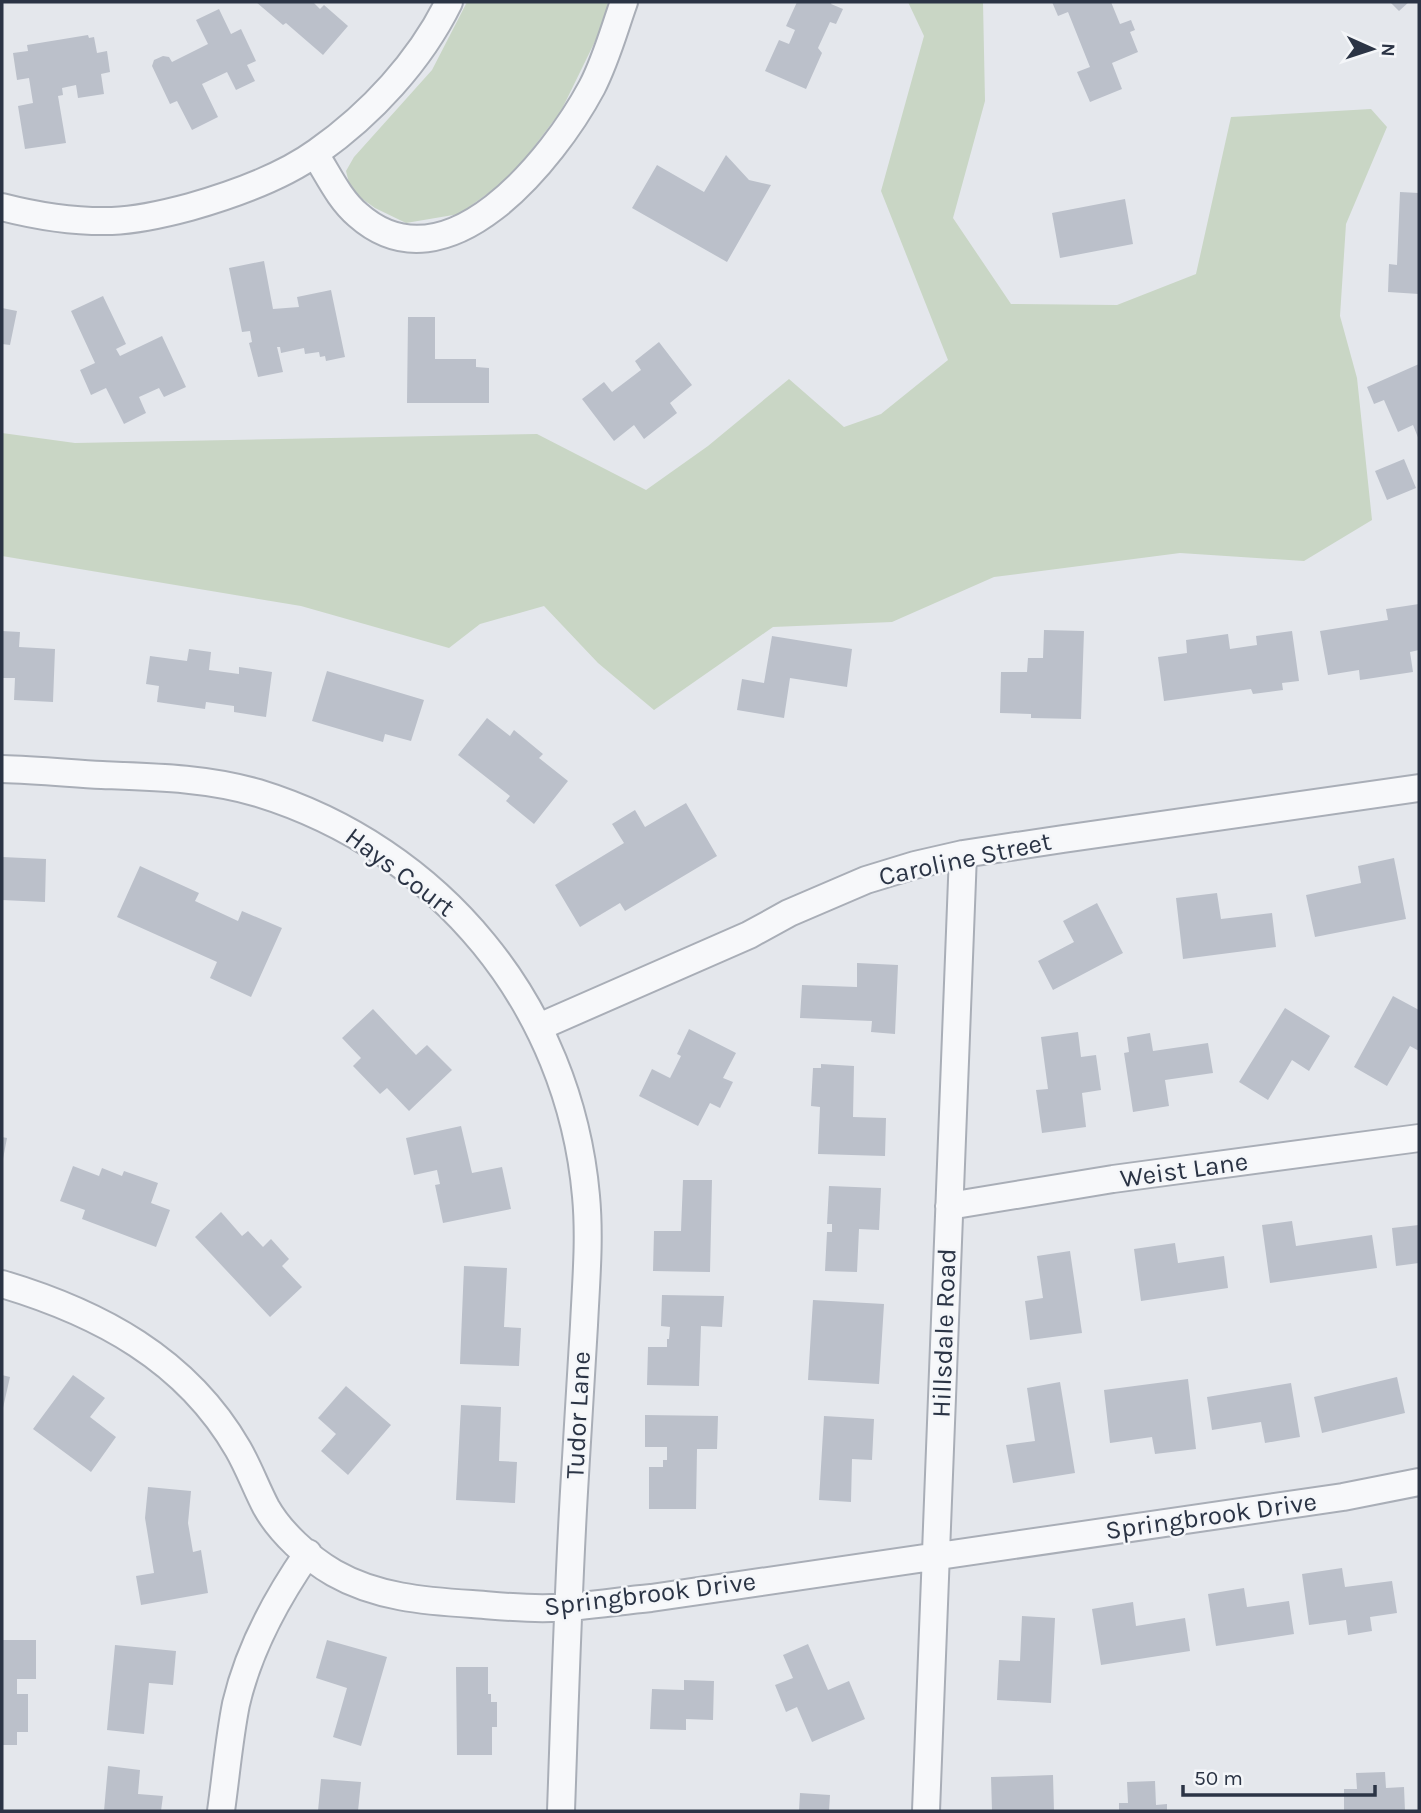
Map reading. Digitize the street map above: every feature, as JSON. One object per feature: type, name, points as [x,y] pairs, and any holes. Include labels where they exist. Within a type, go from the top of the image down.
[{"type":"street","points":[[2,207],[66,219],[111,221],[152,217],[230,196],[316,154],[385,93],[417,52],[449,2]]},
{"type":"street","points":[[316,154],[338,191],[358,216],[387,233],[412,238],[435,237],[464,228],[516,188],[565,131],[604,62],[624,2]]},
{"type":"street","name":"Hays Court","points":[[2,769],[188,779],[257,793],[338,826],[398,864],[463,919],[517,987],[539,1027]]},
{"type":"street","name":"Caroline Street","points":[[539,1027],[749,935],[866,880],[915,864],[963,854],[1419,788]]},
{"type":"street","name":"Hillsdale Road","points":[[926,1811],[963,854]]},
{"type":"street","name":"Tudor Lane","points":[[539,1027],[566,1091],[580,1154],[586,1196],[588,1259],[568,1607],[561,1811]]},
{"type":"street","name":"Weist Lane","points":[[949,1206],[1113,1179],[1419,1138]]},
{"type":"street","name":"Springbrook Drive","points":[[2,1284],[91,1317],[142,1345],[161,1360],[202,1396],[239,1450],[268,1509],[286,1534],[332,1572],[386,1595],[441,1602],[547,1608],[651,1598],[1343,1497],[1419,1482]]},
{"type":"street","points":[[221,1811],[236,1703],[248,1665],[265,1621],[308,1553]]},
{"type":"green space","points":[[467,2],[608,2],[605,21],[561,111],[511,177],[459,214],[406,223],[375,208],[351,191],[346,171],[354,157],[432,70]]},
{"type":"green space","points":[[908,2],[983,2],[985,101],[953,218],[1011,304],[1117,305],[1196,274],[1231,117],[1371,109],[1387,127],[1346,224],[1340,316],[1357,378],[1372,520],[1304,561],[1180,553],[994,577],[892,622],[773,627],[654,710],[598,663],[544,606],[480,624],[449,648],[301,606],[2,556],[2,433],[75,443],[537,434],[646,490],[708,446],[789,379],[844,427],[881,414],[948,360],[881,191],[924,36]]},
{"type":"building","points":[[256,2],[313,2],[320,9],[324,5],[348,26],[323,55],[286,23],[283,25]]},
{"type":"building","points":[[797,2],[832,2],[831,4],[843,9],[836,24],[830,22],[818,48],[822,53],[806,89],[765,71],[779,40],[789,44],[795,30],[786,26]]},
{"type":"building","points":[[1052,2],[1111,2],[1120,24],[1131,20],[1135,30],[1130,32],[1138,52],[1112,63],[1122,89],[1090,102],[1077,72],[1090,67],[1068,12],[1058,16]]},
{"type":"building","points":[[1390,2],[1409,2],[1399,11]]},
{"type":"building","points":[[219,9],[231,34],[241,29],[256,61],[247,65],[255,81],[236,90],[227,72],[202,84],[218,117],[192,130],[177,101],[170,104],[152,66],[154,60],[163,56],[169,57],[172,62],[208,44],[196,20]]},
{"type":"building","points":[[88,35],[89,38],[94,37],[97,53],[107,51],[110,72],[101,74],[104,94],[78,98],[76,85],[62,88],[63,95],[58,96],[66,143],[25,149],[18,106],[33,103],[29,78],[17,80],[13,53],[28,51],[27,45]]},
{"type":"building","points":[[726,155],[749,180],[771,185],[727,262],[632,208],[657,165],[704,192]]},
{"type":"building","points":[[1400,192],[1419,193],[1419,294],[1388,292],[1389,264],[1397,265]]},
{"type":"building","points":[[1125,199],[1133,244],[1060,258],[1052,213]]},
{"type":"building","points":[[264,261],[273,309],[299,307],[297,297],[331,290],[345,357],[326,361],[325,356],[320,357],[319,352],[305,354],[304,348],[281,353],[280,347],[277,347],[283,372],[258,377],[249,343],[252,342],[250,331],[242,332],[229,268]]},
{"type":"building","points":[[103,296],[126,344],[116,349],[120,356],[162,336],[186,387],[164,397],[159,388],[139,397],[146,413],[124,424],[106,388],[91,395],[80,370],[95,363],[71,311]]},
{"type":"building","points":[[2,308],[17,311],[10,345],[2,344]]},
{"type":"building","points":[[408,317],[435,317],[435,359],[476,359],[476,367],[489,368],[489,403],[407,403]]},
{"type":"building","points":[[659,342],[692,385],[670,403],[677,413],[644,439],[634,425],[614,441],[582,399],[604,382],[612,392],[641,370],[635,361]]},
{"type":"building","points":[[1419,364],[1419,440],[1413,425],[1398,432],[1384,400],[1374,404],[1367,387]]},
{"type":"building","points":[[1404,459],[1416,488],[1387,500],[1375,471]]},
{"type":"building","points":[[1419,604],[1419,650],[1410,652],[1413,672],[1360,680],[1359,670],[1328,675],[1320,631],[1388,620],[1386,609]]},
{"type":"building","points":[[1044,630],[1084,631],[1081,719],[1031,718],[1031,714],[1000,713],[1001,672],[1027,672],[1028,658],[1043,658]]},
{"type":"building","points":[[2,631],[20,632],[19,647],[55,649],[53,702],[14,700],[15,678],[2,678]]},
{"type":"building","points":[[1292,631],[1299,681],[1282,683],[1283,690],[1253,694],[1251,689],[1164,701],[1158,657],[1187,653],[1186,640],[1228,634],[1230,649],[1257,645],[1256,636]]},
{"type":"building","points":[[772,636],[852,649],[847,687],[790,678],[784,718],[737,710],[742,679],[764,683]]},
{"type":"building","points":[[189,649],[211,652],[209,670],[239,674],[239,667],[272,672],[266,717],[234,712],[234,706],[206,702],[205,709],[157,702],[159,686],[146,684],[150,656],[187,661]]},
{"type":"building","points":[[327,671],[424,700],[411,741],[385,734],[383,742],[312,721]]},
{"type":"building","points":[[487,718],[510,736],[514,730],[543,754],[539,758],[568,781],[534,824],[506,801],[510,796],[458,755]]},
{"type":"building","points":[[686,803],[717,856],[625,911],[620,903],[580,927],[555,885],[624,843],[612,824],[635,810],[645,827]]},
{"type":"building","points":[[2,857],[46,859],[45,902],[2,900]]},
{"type":"building","points":[[1394,858],[1406,919],[1315,937],[1306,895],[1361,883],[1358,866]]},
{"type":"building","points":[[140,866],[199,893],[195,901],[238,921],[242,911],[282,928],[251,997],[210,978],[217,962],[117,917]]},
{"type":"building","points":[[1217,893],[1221,919],[1272,913],[1276,947],[1183,959],[1176,898]]},
{"type":"building","points":[[1097,903],[1123,953],[1053,990],[1038,961],[1074,942],[1063,921]]},
{"type":"building","points":[[857,963],[898,965],[895,1034],[871,1032],[872,1021],[800,1018],[802,985],[857,987]]},
{"type":"building","points":[[1393,996],[1419,1010],[1419,1051],[1410,1046],[1387,1086],[1354,1067]]},
{"type":"building","points":[[1285,1008],[1330,1036],[1309,1071],[1292,1060],[1268,1100],[1239,1082]]},
{"type":"building","points":[[373,1009],[416,1055],[427,1045],[452,1070],[409,1111],[387,1088],[380,1094],[353,1066],[361,1058],[342,1038]]},
{"type":"building","points":[[689,1029],[736,1053],[723,1078],[733,1082],[720,1108],[710,1103],[698,1126],[639,1096],[652,1069],[670,1078],[681,1056],[677,1054]]},
{"type":"building","points":[[1078,1032],[1081,1057],[1096,1055],[1101,1090],[1082,1093],[1086,1127],[1042,1133],[1036,1090],[1048,1089],[1041,1037]]},
{"type":"building","points":[[1150,1033],[1153,1051],[1208,1043],[1213,1073],[1165,1080],[1169,1106],[1133,1112],[1124,1053],[1129,1052],[1127,1037]]},
{"type":"building","points":[[821,1064],[854,1066],[853,1117],[886,1118],[885,1156],[818,1154],[820,1107],[811,1106],[813,1068],[821,1068]]},
{"type":"building","points":[[461,1126],[472,1173],[502,1167],[511,1209],[443,1223],[435,1185],[440,1184],[437,1170],[414,1175],[406,1138]]},
{"type":"building","points":[[2,1137],[7,1138],[3,1159],[2,1159]]},
{"type":"building","points":[[73,1166],[99,1176],[102,1168],[122,1176],[124,1171],[158,1183],[151,1203],[170,1210],[156,1247],[82,1219],[85,1210],[60,1201]]},
{"type":"building","points":[[683,1180],[712,1180],[710,1272],[653,1271],[654,1231],[681,1231]]},
{"type":"building","points":[[829,1186],[881,1188],[879,1230],[859,1229],[857,1272],[825,1271],[827,1232],[832,1232],[832,1224],[827,1224]]},
{"type":"building","points":[[221,1212],[242,1236],[248,1231],[263,1247],[271,1239],[289,1259],[282,1266],[302,1287],[270,1317],[195,1237]]},
{"type":"building","points":[[1292,1221],[1296,1246],[1372,1235],[1377,1268],[1270,1283],[1262,1225]]},
{"type":"building","points":[[1419,1225],[1419,1263],[1396,1266],[1392,1228]]},
{"type":"building","points":[[1175,1243],[1178,1263],[1224,1256],[1228,1288],[1141,1301],[1134,1249]]},
{"type":"building","points":[[1070,1251],[1082,1333],[1030,1340],[1025,1301],[1043,1298],[1037,1256]]},
{"type":"building","points":[[464,1266],[507,1268],[504,1327],[521,1328],[519,1366],[460,1364]]},
{"type":"building","points":[[662,1295],[724,1296],[722,1327],[701,1326],[699,1386],[647,1385],[648,1347],[667,1347],[669,1339],[670,1327],[661,1326]]},
{"type":"building","points":[[813,1300],[884,1304],[879,1384],[808,1380]]},
{"type":"building","points":[[2,1375],[10,1377],[3,1408],[2,1408]]},
{"type":"building","points":[[73,1375],[105,1398],[90,1417],[116,1437],[91,1472],[33,1429]]},
{"type":"building","points":[[1397,1377],[1405,1413],[1322,1433],[1314,1397]]},
{"type":"building","points":[[1188,1379],[1196,1449],[1155,1454],[1152,1437],[1110,1443],[1104,1390]]},
{"type":"building","points":[[1060,1382],[1075,1473],[1013,1483],[1006,1445],[1035,1441],[1027,1388]]},
{"type":"building","points":[[1291,1383],[1300,1437],[1265,1443],[1261,1422],[1212,1430],[1207,1397]]},
{"type":"building","points":[[346,1386],[391,1425],[348,1475],[321,1451],[336,1434],[318,1418]]},
{"type":"building","points":[[461,1405],[501,1407],[499,1461],[517,1462],[515,1503],[456,1500]]},
{"type":"building","points":[[645,1415],[718,1416],[717,1449],[697,1449],[696,1509],[649,1509],[649,1467],[663,1467],[663,1460],[667,1460],[667,1447],[645,1447]]},
{"type":"building","points":[[824,1416],[874,1419],[872,1460],[852,1459],[851,1502],[819,1500]]},
{"type":"building","points":[[148,1487],[191,1491],[188,1523],[193,1552],[201,1550],[208,1593],[141,1605],[136,1576],[154,1573],[145,1518]]},
{"type":"building","points":[[1342,1568],[1345,1587],[1392,1581],[1397,1613],[1370,1617],[1372,1631],[1348,1635],[1346,1620],[1309,1625],[1302,1574]]},
{"type":"building","points":[[1244,1588],[1247,1607],[1289,1601],[1294,1634],[1216,1646],[1208,1594]]},
{"type":"building","points":[[1133,1602],[1136,1626],[1185,1618],[1190,1651],[1101,1665],[1092,1609]]},
{"type":"building","points":[[1022,1616],[1055,1618],[1051,1703],[997,1700],[999,1660],[1020,1661]]},
{"type":"building","points":[[2,1640],[36,1640],[36,1679],[17,1679],[17,1694],[28,1694],[28,1732],[17,1732],[17,1745],[2,1745]]},
{"type":"building","points":[[327,1640],[387,1657],[361,1746],[333,1737],[347,1688],[316,1678]]},
{"type":"building","points":[[808,1644],[828,1690],[849,1681],[865,1719],[812,1742],[797,1707],[786,1712],[775,1685],[793,1678],[783,1655]]},
{"type":"building","points":[[115,1645],[176,1651],[173,1685],[149,1683],[144,1734],[107,1730]]},
{"type":"building","points":[[456,1667],[488,1667],[488,1694],[491,1694],[491,1702],[497,1702],[497,1727],[492,1727],[492,1755],[457,1755]]},
{"type":"building","points":[[684,1680],[714,1681],[713,1720],[686,1719],[686,1730],[650,1729],[652,1689],[684,1690]]},
{"type":"building","points":[[108,1766],[140,1770],[138,1794],[163,1796],[161,1811],[104,1811]]},
{"type":"building","points":[[1385,1772],[1386,1788],[1404,1787],[1405,1811],[1344,1811],[1344,1789],[1357,1789],[1356,1773]]},
{"type":"building","points":[[1053,1775],[1054,1811],[992,1811],[991,1777]]},
{"type":"building","points":[[321,1779],[361,1782],[358,1811],[318,1811]]},
{"type":"building","points":[[1155,1781],[1156,1805],[1167,1804],[1167,1811],[1119,1811],[1119,1803],[1128,1803],[1127,1782]]},
{"type":"building","points":[[800,1793],[830,1795],[829,1811],[799,1811]]}]
